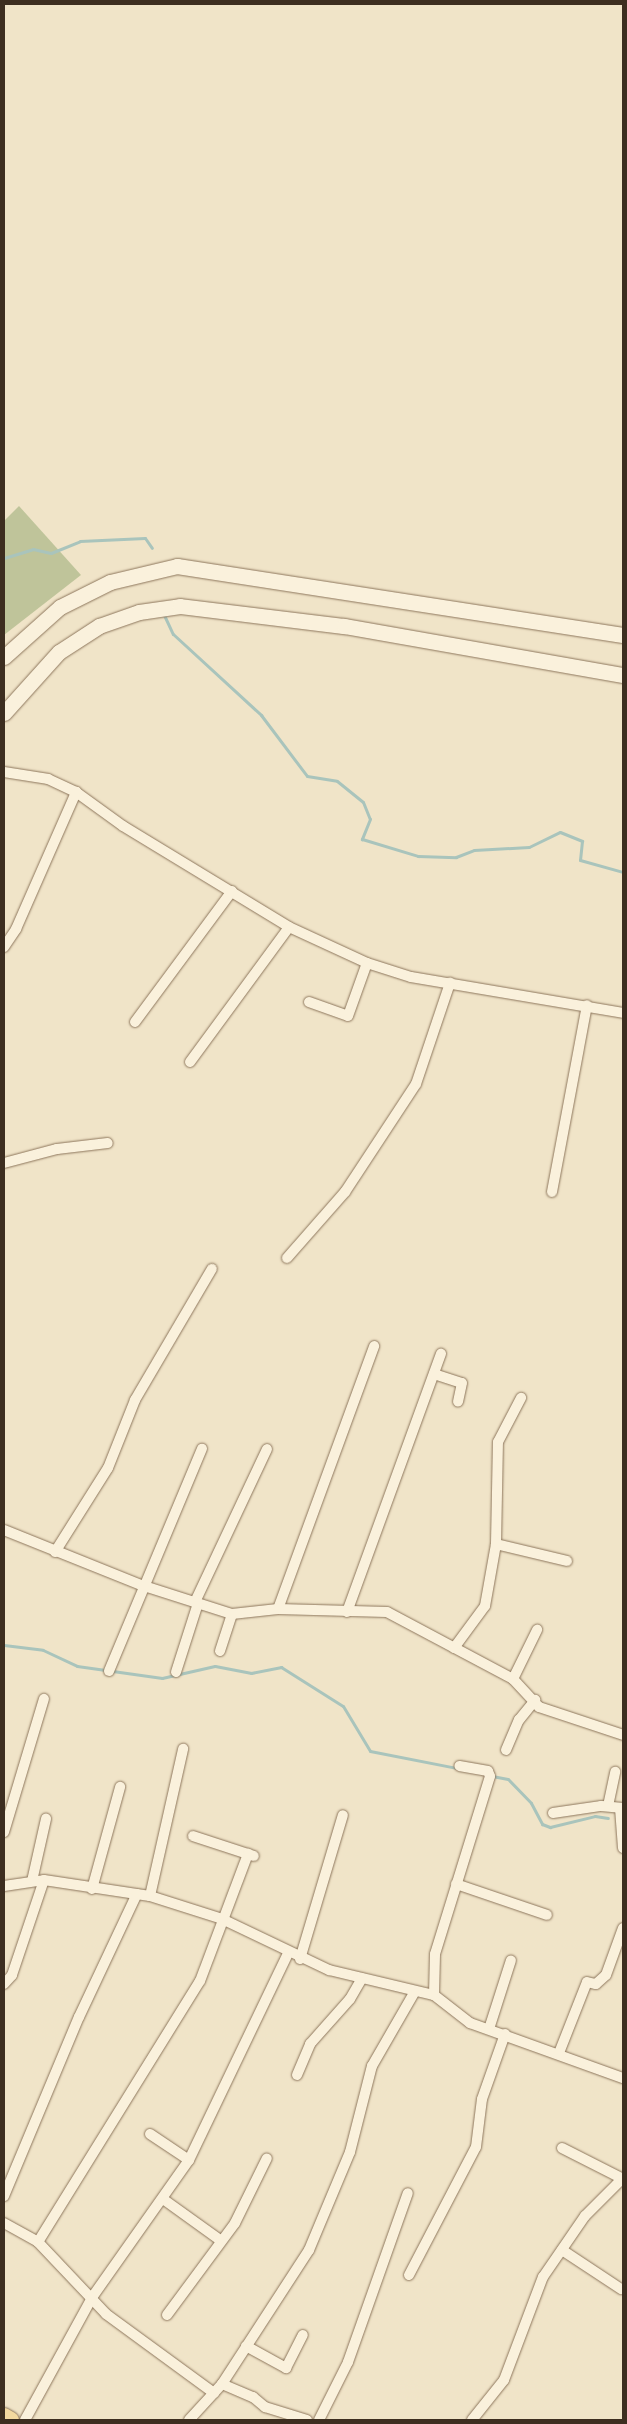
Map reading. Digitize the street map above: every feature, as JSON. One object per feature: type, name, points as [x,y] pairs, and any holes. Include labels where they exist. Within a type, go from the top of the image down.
[{"type":"main road","points":[[4,2416],[11,2420]]},
{"type":"street","points":[[4,657],[60,607],[110,582],[178,566],[623,635]]},
{"type":"street","points":[[4,713],[59,652],[99,626],[139,612],[180,606],[344,626],[623,675]]},
{"type":"street","points":[[4,772],[48,779],[76,792],[122,826],[232,891],[288,927],[367,963],[450,983],[587,1005],[623,1013]]},
{"type":"street","points":[[4,947],[16,930],[76,792]]},
{"type":"street","points":[[135,1022],[232,891]]},
{"type":"street","points":[[190,1062],[288,927]]},
{"type":"street","points":[[309,1002],[348,1016],[367,963]]},
{"type":"street","points":[[287,1258],[345,1192],[416,1084],[450,983]]},
{"type":"street","points":[[552,1192],[587,1005]]},
{"type":"street","points":[[4,1163],[57,1149],[108,1143]]},
{"type":"street","points":[[56,1552],[108,1468],[135,1400],[212,1269]]},
{"type":"street","points":[[278,1609],[374,1346]]},
{"type":"street","points":[[347,1612],[442,1354]]},
{"type":"street","points":[[434,1374],[462,1383],[458,1402]]},
{"type":"street","points":[[454,1648],[484,1609],[496,1544],[498,1442],[521,1398]]},
{"type":"street","points":[[109,1671],[141,1585],[202,1449]]},
{"type":"street","points":[[176,1672],[197,1603],[267,1449]]},
{"type":"street","points":[[4,1530],[141,1585],[232,1614],[278,1609],[387,1612],[513,1679],[535,1700],[539,1707],[623,1735]]},
{"type":"street","points":[[496,1544],[567,1562]]},
{"type":"street","points":[[220,1652],[232,1614]]},
{"type":"street","points":[[513,1679],[537,1630]]},
{"type":"street","points":[[4,1832],[44,1699]]},
{"type":"street","points":[[506,1750],[519,1720],[535,1700]]},
{"type":"street","points":[[150,1896],[184,1749]]},
{"type":"street","points":[[434,1995],[435,1954],[490,1776],[488,1771],[459,1766]]},
{"type":"street","points":[[608,1806],[615,1772]]},
{"type":"street","points":[[92,1889],[120,1787]]},
{"type":"street","points":[[553,1813],[608,1806],[622,1808],[623,1848]]},
{"type":"street","points":[[300,1959],[343,1815]]},
{"type":"street","points":[[32,1881],[46,1819]]},
{"type":"street","points":[[38,2242],[195,1989],[222,1919],[251,1855],[193,1836]]},
{"type":"street","points":[[4,1984],[12,1975],[44,1880]]},
{"type":"street","points":[[4,1886],[44,1880],[92,1889],[150,1896],[222,1919],[300,1959],[414,1993],[434,1995],[470,2023],[559,2053],[623,2078]]},
{"type":"street","points":[[456,1884],[547,1915]]},
{"type":"street","points":[[4,2196],[78,2017],[137,1894]]},
{"type":"street","points":[[559,2053],[586,1982],[596,1984],[606,1975],[623,1928]]},
{"type":"street","points":[[25,2420],[93,2296],[189,2160],[288,1953]]},
{"type":"street","points":[[489,2029],[510,1960]]},
{"type":"street","points":[[297,2076],[310,2044],[350,1999],[362,1978]]},
{"type":"street","points":[[189,2420],[222,2384],[309,2250],[350,2152],[372,2066],[414,1993]]},
{"type":"street","points":[[409,2275],[476,2147],[482,2099],[505,2034]]},
{"type":"street","points":[[150,2134],[189,2160]]},
{"type":"street","points":[[472,2420],[504,2380],[543,2277],[585,2216],[623,2179],[562,2148]]},
{"type":"street","points":[[167,2315],[220,2240],[235,2223],[267,2158]]},
{"type":"street","points":[[319,2420],[348,2362],[408,2193]]},
{"type":"street","points":[[163,2199],[220,2240]]},
{"type":"street","points":[[4,2223],[38,2242],[128,2331],[214,2393]]},
{"type":"street","points":[[562,2250],[621,2289]]},
{"type":"street","points":[[246,2346],[286,2368],[303,2335]]},
{"type":"street","points":[[222,2384],[253,2397],[265,2407],[307,2420]]},
{"type":"green space","points":[[19,506],[81,575],[4,635],[4,521]]},
{"type":"waterway","points":[[4,558],[33,549],[51,553],[80,541],[145,538],[152,548]]},
{"type":"waterway","points":[[164,615],[173,634],[261,715],[307,776],[337,781],[363,802],[370,819],[362,839],[418,856],[456,857],[474,850],[529,847],[560,832],[582,841],[580,860],[623,872]]},
{"type":"waterway","points":[[4,1645],[43,1650],[77,1666],[162,1678],[215,1666],[251,1673],[281,1667],[343,1706],[370,1751],[457,1768]]},
{"type":"waterway","points":[[492,1776],[508,1779],[531,1803],[542,1824],[550,1827],[595,1816],[608,1818]]}]
